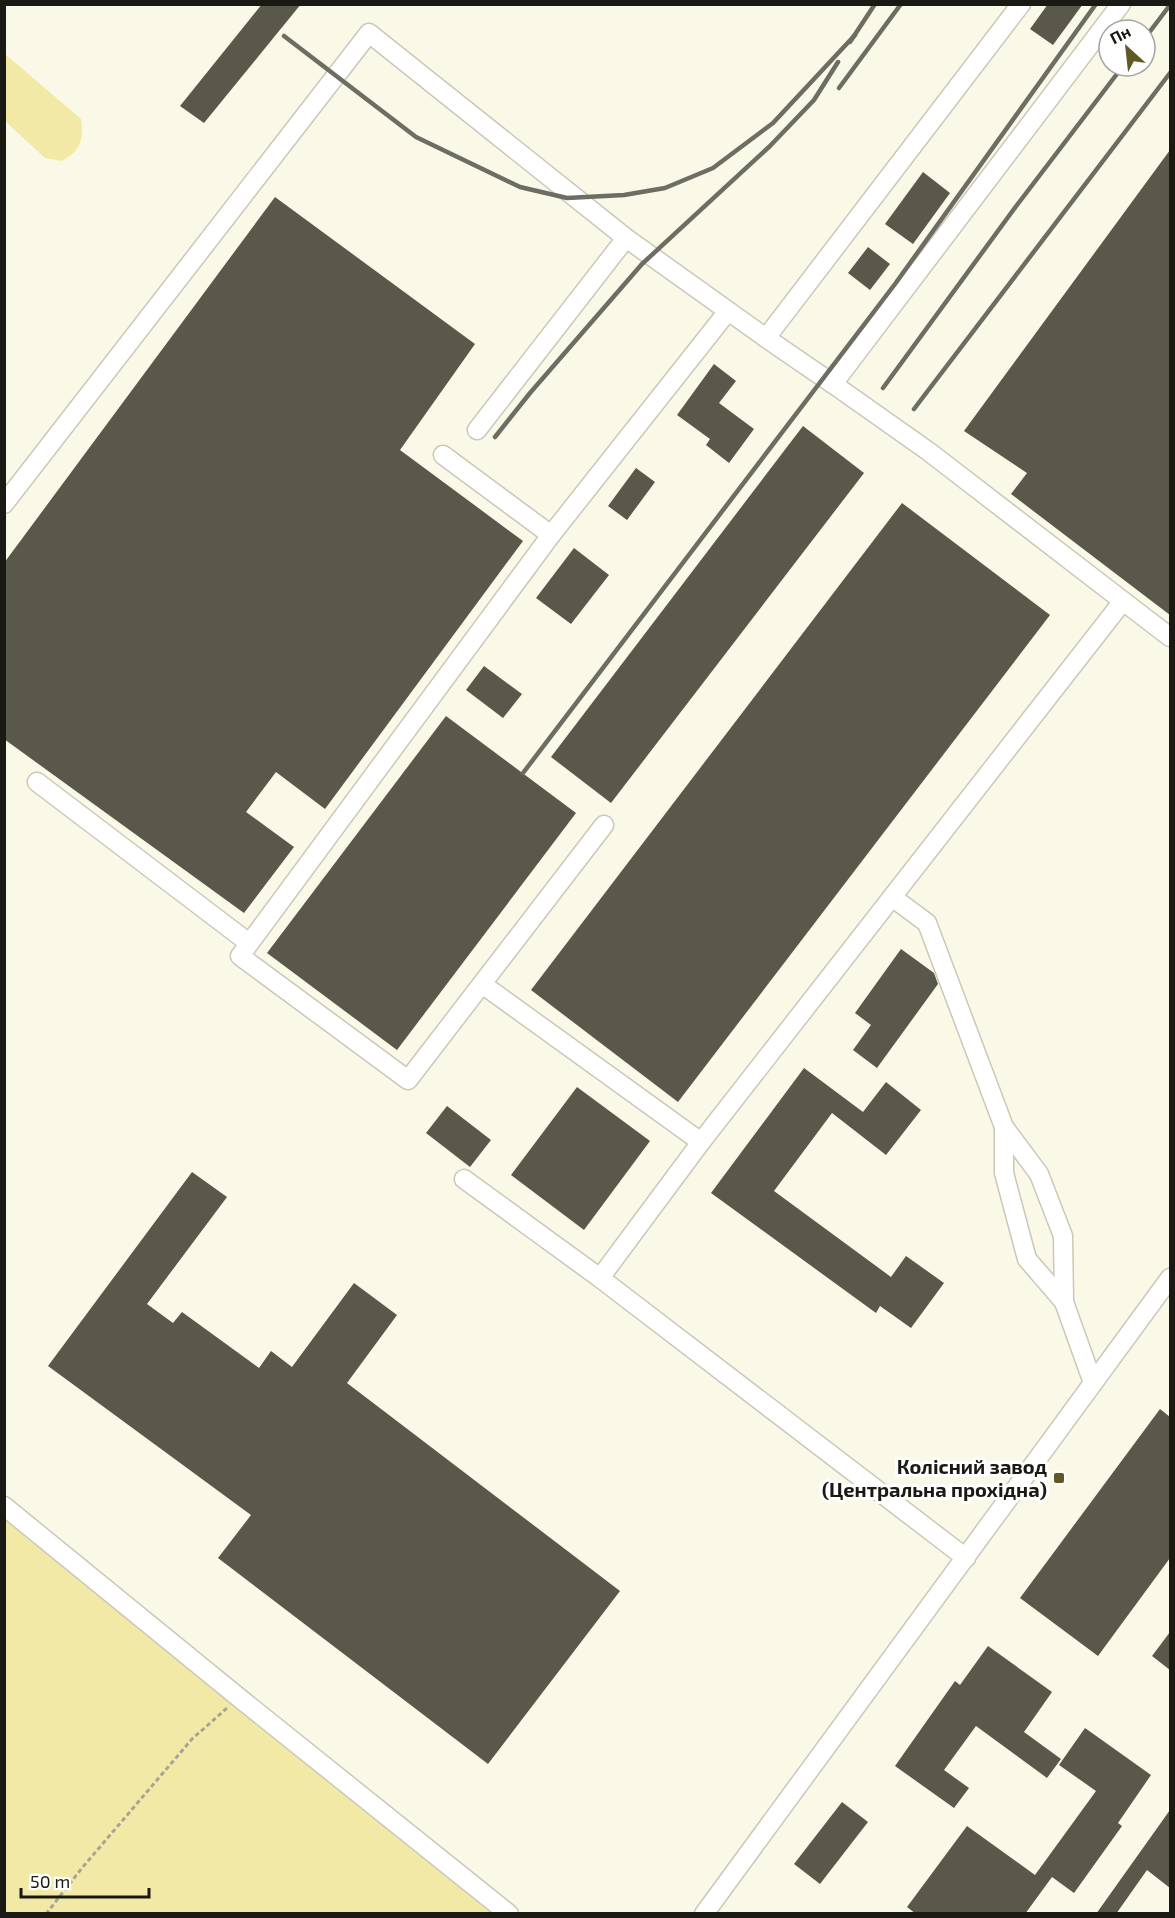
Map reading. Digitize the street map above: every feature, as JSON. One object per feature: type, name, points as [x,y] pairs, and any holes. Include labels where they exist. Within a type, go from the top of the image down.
[{"type":"street","points":[[766,338],[1021,4]]},
{"type":"street","points":[[833,384],[1121,4]]},
{"type":"street","points":[[4,504],[369,33],[626,238],[928,451],[1170,638]]},
{"type":"street","points":[[477,430],[626,238]]},
{"type":"street","points":[[604,825],[408,1080],[240,956],[551,535],[728,311]]},
{"type":"street","points":[[443,455],[551,535]]},
{"type":"street","points":[[600,1278],[701,1142],[1123,601]]},
{"type":"street","points":[[37,782],[249,943]]},
{"type":"street","points":[[892,897],[927,923],[1004,1127],[1039,1174],[1063,1236],[1064,1302],[1094,1383]]},
{"type":"street","points":[[482,984],[701,1142]]},
{"type":"street","points":[[1004,1127],[1004,1173],[1027,1259],[1064,1302]]},
{"type":"street","points":[[464,1179],[600,1278],[966,1558]]},
{"type":"street","points":[[704,1914],[1170,1278]]},
{"type":"street","points":[[4,1506],[509,1914]]},
{"type":"path","points":[[46,1914],[82,1868],[192,1739],[223,1712],[237,1696]]},
{"type":"shaded area","points":[[5,54],[81,119],[80,144],[62,161],[45,158],[5,121]]},
{"type":"shaded area","points":[[5,1514],[497,1913],[5,1913]]},
{"type":"building","points":[[262,4],[301,4],[204,123],[180,106]]},
{"type":"building","points":[[1048,4],[1083,4],[1053,45],[1030,29]]},
{"type":"building","points":[[1170,150],[1170,615],[1011,494],[1027,473],[964,431]]},
{"type":"building","points":[[923,172],[950,193],[913,244],[885,224]]},
{"type":"building","points":[[275,197],[475,344],[400,450],[523,541],[325,809],[276,772],[246,812],[294,847],[244,913],[4,739],[4,563]]},
{"type":"building","points":[[868,247],[890,264],[870,290],[848,273]]},
{"type":"building","points":[[714,364],[736,381],[719,403],[754,429],[729,463],[706,445],[710,439],[677,415]]},
{"type":"building","points":[[803,426],[864,473],[611,803],[551,757]]},
{"type":"building","points":[[636,468],[655,482],[627,520],[608,506]]},
{"type":"building","points":[[902,503],[1050,615],[678,1102],[531,990]]},
{"type":"building","points":[[574,548],[609,575],[571,624],[536,598]]},
{"type":"building","points":[[484,666],[522,694],[503,718],[466,690]]},
{"type":"building","points":[[446,716],[576,813],[397,1050],[267,953]]},
{"type":"building","points":[[901,949],[934,973],[938,984],[877,1068],[853,1050],[871,1025],[855,1013]]},
{"type":"building","points":[[804,1068],[863,1112],[886,1082],[921,1110],[886,1155],[832,1113],[774,1191],[891,1277],[906,1256],[944,1283],[911,1328],[880,1306],[876,1313],[711,1193]]},
{"type":"building","points":[[577,1087],[650,1141],[584,1230],[511,1175]]},
{"type":"building","points":[[447,1106],[491,1140],[470,1167],[426,1133]]},
{"type":"building","points":[[192,1172],[227,1197],[147,1304],[173,1323],[182,1312],[259,1368],[271,1351],[292,1367],[354,1283],[397,1315],[347,1383],[620,1591],[488,1764],[218,1558],[251,1515],[48,1366]]},
{"type":"building","points":[[1160,1409],[1170,1417],[1170,1558],[1098,1656],[1020,1598]]},
{"type":"building","points":[[1170,1632],[1170,1670],[1152,1656]]},
{"type":"building","points":[[988,1646],[1052,1692],[1024,1732],[1061,1759],[1047,1778],[976,1726],[944,1770],[969,1788],[954,1808],[895,1766],[955,1681],[960,1685]]},
{"type":"building","points":[[1085,1728],[1151,1775],[1118,1823],[1122,1826],[1074,1893],[1052,1877],[1025,1914],[916,1914],[907,1907],[967,1826],[1035,1875],[1096,1791],[1059,1765]]},
{"type":"building","points":[[842,1802],[868,1822],[820,1884],[794,1864]]},
{"type":"building","points":[[1170,1810],[1170,1888],[1147,1870],[1116,1914],[1096,1914]]},
{"type":"railway","points":[[850,42],[875,4]]},
{"type":"railway","points":[[839,88],[901,4]]},
{"type":"railway","points":[[523,773],[895,284],[1096,4]]},
{"type":"railway","points":[[1157,22],[1170,5]]},
{"type":"railway","points":[[284,36],[416,137],[520,187],[567,198],[624,195],[665,188],[713,168],[773,123],[855,35]]},
{"type":"railway","points":[[495,437],[530,393],[642,264],[770,146],[814,100],[838,62]]},
{"type":"railway","points":[[914,409],[1170,73]]},
{"type":"railway","points":[[883,388],[1014,209],[1114,78]]},
{"type":"place","name":"Колісний завод (Центральна прохідна)","points":[[1059,1478]]}]
